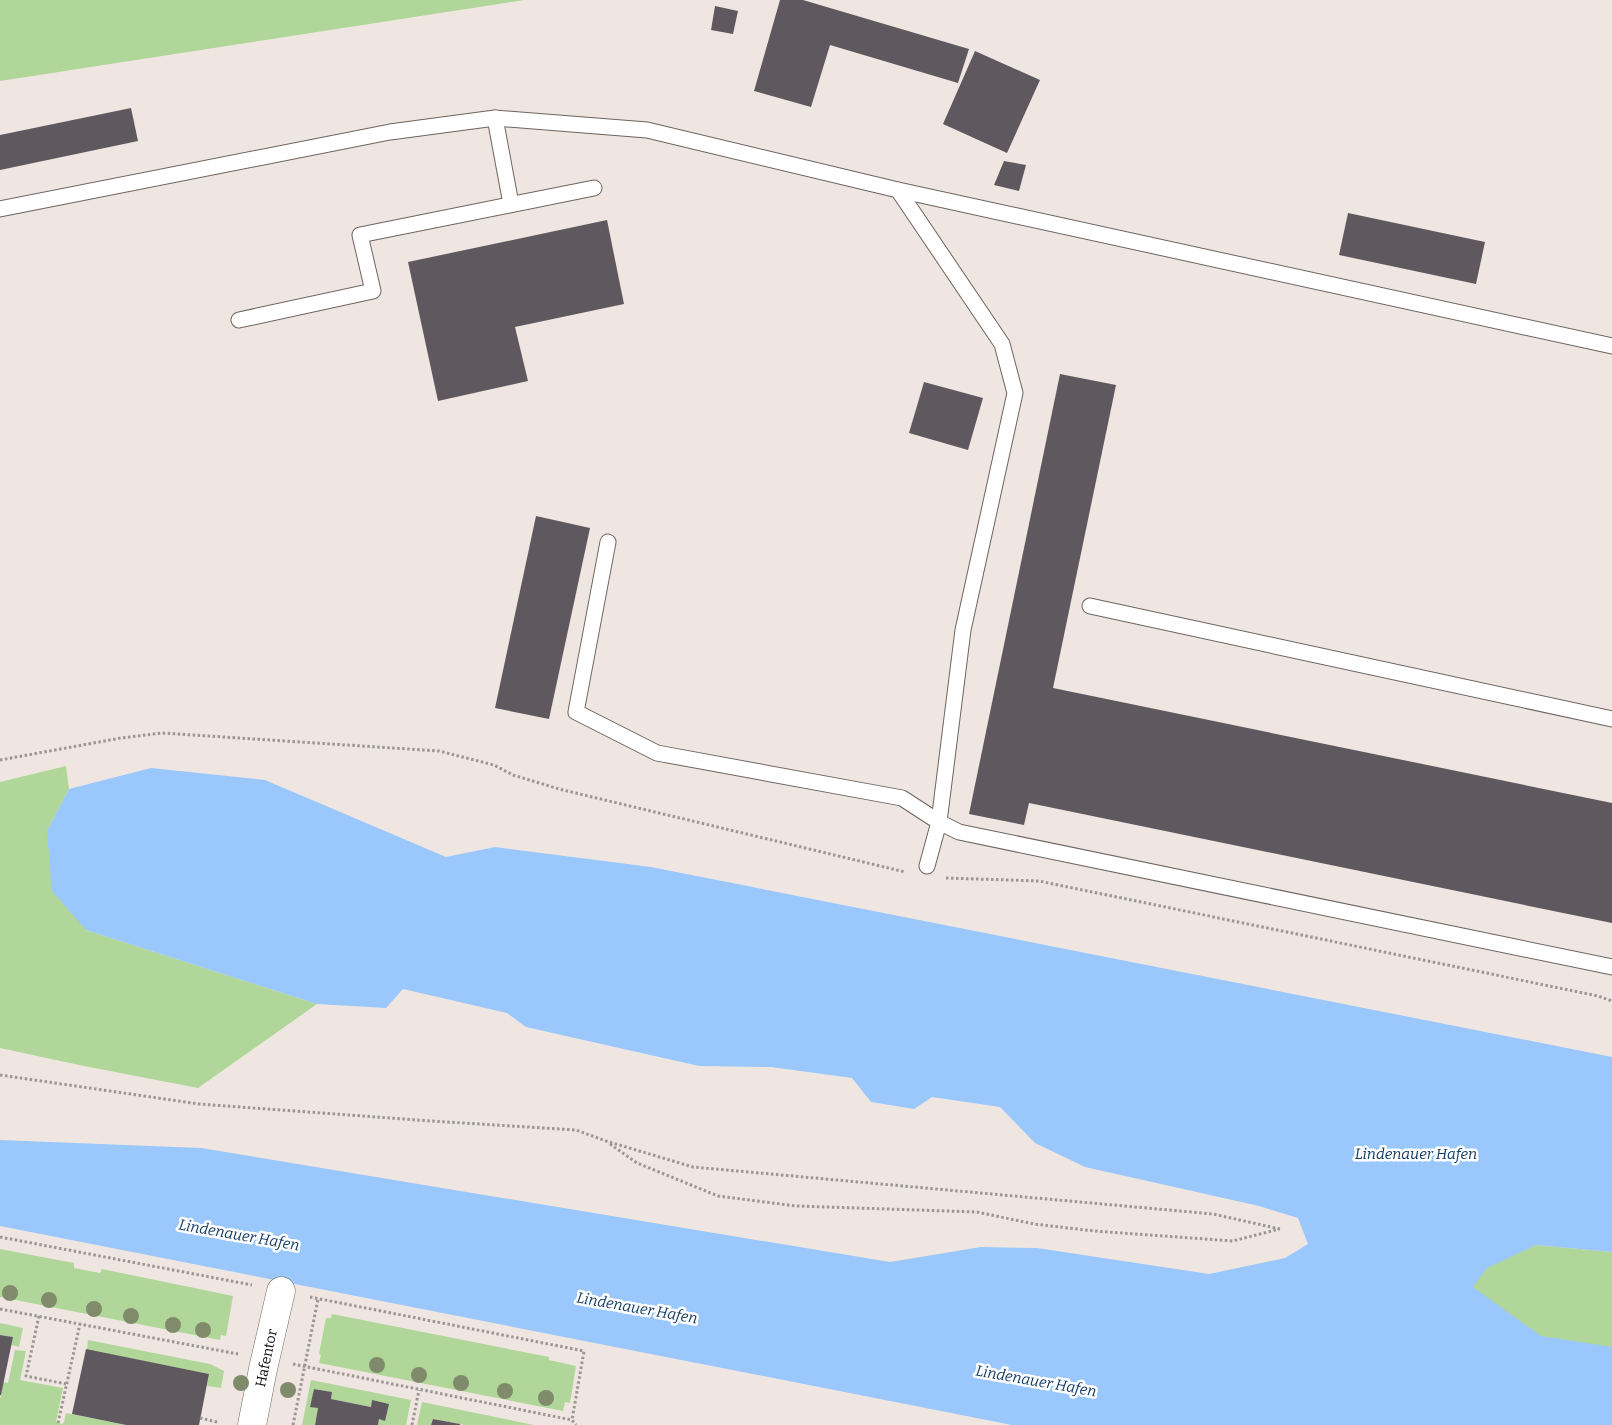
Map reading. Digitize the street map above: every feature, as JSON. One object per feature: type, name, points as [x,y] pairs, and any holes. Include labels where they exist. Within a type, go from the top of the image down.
[{"type":"street","name":"Hafentor","points":[[252,1425],[281,1291]]},
{"type":"lane","points":[[495,118],[511,204]]},
{"type":"lane","points":[[0,209],[390,132],[495,118],[647,130],[898,190],[1612,346]]},
{"type":"lane","points":[[239,320],[373,291],[360,234],[594,188]]},
{"type":"lane","points":[[898,190],[1002,344],[1015,393],[963,630],[938,822],[927,866]]},
{"type":"lane","points":[[608,542],[576,712],[657,753],[902,798],[938,822],[959,832],[1612,967]]},
{"type":"lane","points":[[1090,606],[1612,719]]},
{"type":"path","points":[[0,760],[121,738],[162,733],[439,751],[494,765],[513,775],[559,789],[907,872]]},
{"type":"path","points":[[944,878],[1039,881],[1598,996],[1612,1001]]},
{"type":"path","points":[[0,1075],[199,1104],[431,1122],[576,1130],[693,1167],[1213,1214],[1280,1229],[1234,1241],[1085,1230],[1034,1224],[977,1212],[796,1206],[718,1196],[637,1163],[606,1141]]},
{"type":"path","points":[[294,1425],[318,1299]]},
{"type":"path","points":[[39,1316],[26,1376],[66,1384]]},
{"type":"path","points":[[58,1423],[80,1324]]},
{"type":"path","points":[[576,1425],[572,1420],[584,1351]]},
{"type":"path","points":[[412,1425],[419,1390]]},
{"type":"path","points":[[200,1418],[217,1422]]},
{"type":"green space","points":[[0,0],[524,0],[0,81]]},
{"type":"green space","points":[[66,766],[69,789],[47,831],[86,930],[317,1004],[198,1088],[0,1048],[0,782]]},
{"type":"green space","points":[[1536,1245],[1612,1252],[1612,1425],[1381,1302]]},
{"type":"green space","points":[[0,1249],[74,1263],[74,1268],[100,1273],[102,1269],[233,1296],[226,1336],[221,1335],[220,1340],[0,1297]]},
{"type":"green space","points":[[332,1314],[549,1357],[549,1360],[576,1366],[570,1403],[565,1402],[563,1411],[319,1363],[326,1318],[331,1318]]},
{"type":"green space","points":[[0,1323],[23,1328],[19,1347],[11,1345],[13,1337],[0,1335]]},
{"type":"green space","points":[[88,1340],[210,1364],[224,1371],[221,1388],[207,1386],[209,1374],[87,1350]]},
{"type":"green space","points":[[15,1350],[26,1351],[20,1380],[63,1388],[56,1422],[62,1424],[66,1413],[126,1425],[0,1425],[0,1399],[3,1382],[8,1383]]},
{"type":"green space","points":[[311,1380],[411,1400],[406,1425],[378,1425],[379,1419],[385,1420],[388,1404],[372,1401],[371,1407],[331,1399],[332,1392],[314,1389],[311,1406],[318,1408],[315,1425],[302,1425]]},
{"type":"green space","points":[[422,1402],[534,1425],[465,1425],[433,1419],[431,1425],[417,1425]]},
{"type":"water","name":"Lindenauer Hafen","points":[[151,768],[265,780],[446,857],[495,847],[651,867],[1612,1057],[1612,1252],[1536,1245],[1487,1268],[1473,1287],[1541,1336],[1612,1347],[1612,1425],[1012,1425],[0,1226],[0,1140],[201,1148],[890,1262],[981,1247],[1037,1248],[1209,1274],[1285,1258],[1308,1244],[1298,1218],[1259,1206],[1085,1167],[1035,1143],[1000,1107],[932,1097],[914,1109],[871,1102],[852,1078],[771,1067],[699,1066],[526,1027],[507,1013],[403,989],[386,1008],[317,1004],[86,930],[52,891],[47,831],[69,789]]},
{"type":"building","points":[[780,0],[803,0],[969,49],[958,83],[830,45],[811,107],[754,91]]},
{"type":"building","points":[[715,6],[738,11],[733,34],[711,30]]},
{"type":"building","points":[[975,51],[1040,80],[1007,153],[943,124]]},
{"type":"building","points":[[131,108],[138,141],[0,170],[0,135]]},
{"type":"building","points":[[1004,161],[1026,165],[1019,191],[994,185]]},
{"type":"building","points":[[1348,213],[1485,242],[1476,284],[1339,255]]},
{"type":"building","points":[[607,220],[624,304],[515,327],[528,381],[438,401],[408,262]]},
{"type":"building","points":[[1060,374],[1116,385],[1053,688],[1612,803],[1612,923],[1029,803],[1024,825],[969,814]]},
{"type":"building","points":[[924,382],[983,398],[968,450],[909,433]]},
{"type":"building","points":[[536,516],[590,528],[549,719],[495,708]]},
{"type":"building","points":[[0,1335],[13,1337],[1,1395],[0,1395]]},
{"type":"building","points":[[86,1349],[209,1374],[199,1425],[126,1425],[72,1414]]},
{"type":"building","points":[[314,1389],[332,1392],[331,1399],[371,1407],[372,1400],[389,1404],[385,1421],[379,1419],[378,1425],[315,1425],[318,1408],[310,1407]]},
{"type":"building","points":[[433,1419],[460,1424],[460,1425],[431,1425]]}]
